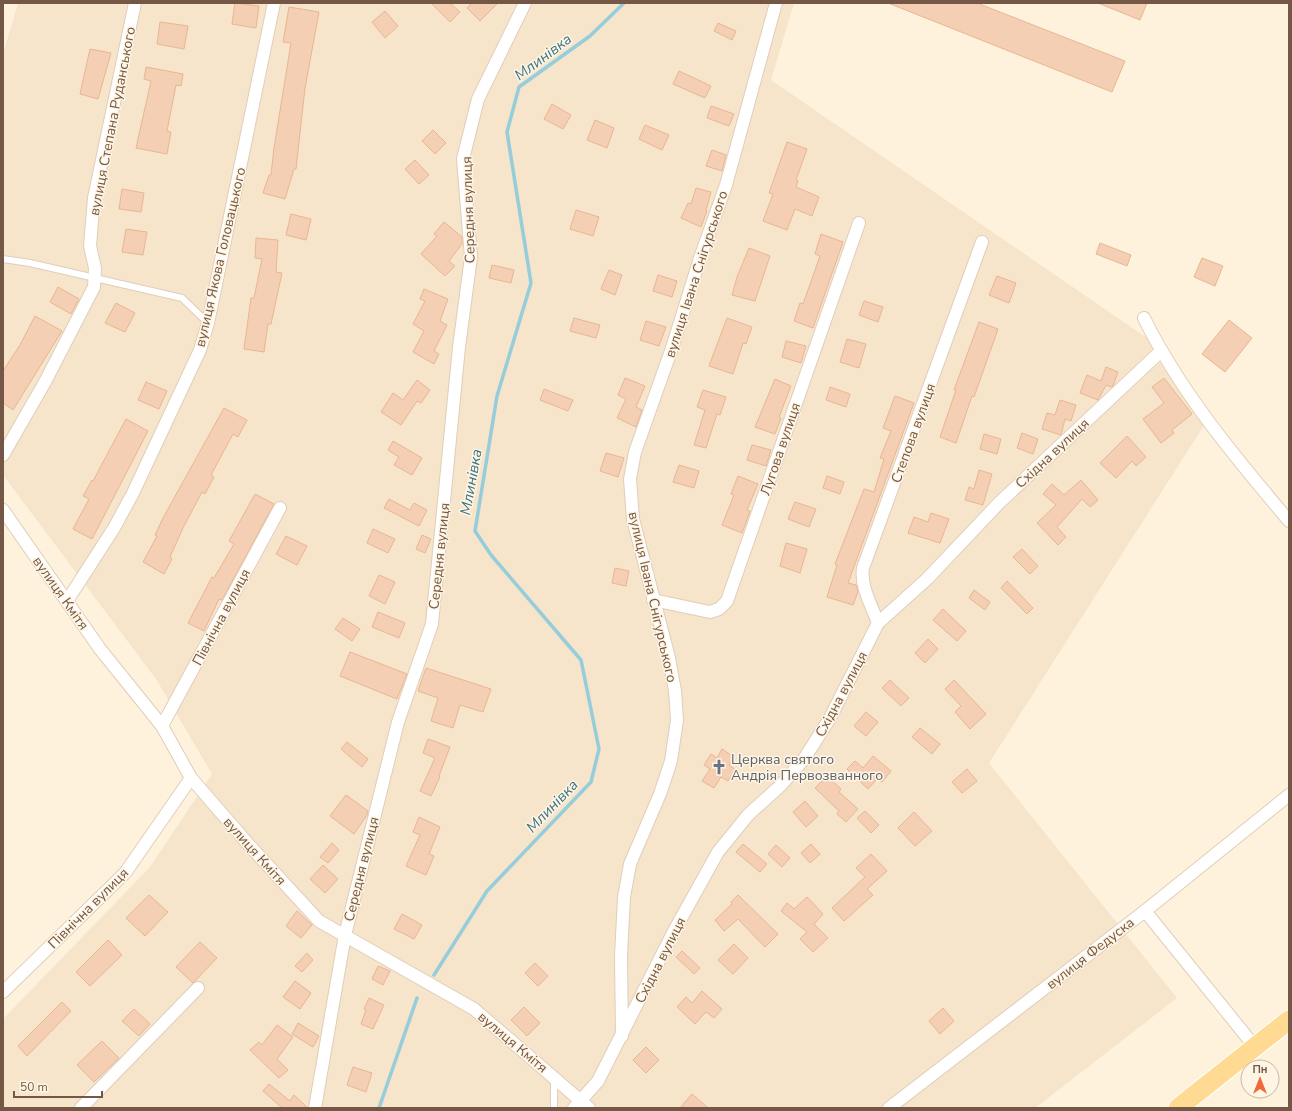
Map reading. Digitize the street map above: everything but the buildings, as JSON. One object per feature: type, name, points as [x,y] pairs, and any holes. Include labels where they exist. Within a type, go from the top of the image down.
[{"type":"main road","points":[[1178,1108],[1289,1020]]},
{"type":"street","name":"вулиця Степана Руданського","points":[[96,279],[90,246],[94,198],[135,3]]},
{"type":"street","name":"вулиця Якова Головацького","points":[[67,601],[114,528],[133,493],[200,350],[208,323],[274,3]]},
{"type":"street","name":"Середня вулиця","points":[[315,1108],[344,935],[398,722],[432,624],[459,347],[471,257],[463,159],[478,99],[525,3]]},
{"type":"street","name":"вулиця Івана Снігурського","points":[[622,1036],[621,956],[624,897],[630,864],[660,794],[671,761],[677,720],[676,691],[669,658],[633,519],[630,479],[634,459],[726,185],[776,3]]},
{"type":"street","name":"Лугова вулиця","points":[[653,600],[710,612],[719,609],[727,601],[860,223]]},
{"type":"street","name":"Степова вулиця","points":[[878,623],[864,586],[862,577],[863,568],[982,242]]},
{"type":"street","points":[[3,455],[45,382],[94,288],[96,279]]},
{"type":"street","points":[[1144,318],[1160,352],[1241,464],[1289,521]]},
{"type":"street","name":"Східна вулиця","points":[[581,1106],[598,1082],[674,931],[718,852],[748,815],[781,785],[804,759],[830,718],[878,623],[927,579],[998,503],[1160,352]]},
{"type":"street","name":"Північна вулиця","points":[[162,726],[280,508]]},
{"type":"street","name":"вулиця Кмітя","points":[[3,510],[100,649],[162,726],[191,778],[249,845],[319,921],[474,1009],[554,1077],[581,1106]]},
{"type":"street","name":"Північна вулиця","points":[[3,992],[125,873],[191,778]]},
{"type":"street","name":"вулиця Федуска","points":[[889,1108],[1145,911],[1289,795]]},
{"type":"street","points":[[1145,911],[1255,1047]]},
{"type":"street","points":[[81,1108],[198,988]]},
{"type":"lane","points":[[3,259],[30,263],[182,298],[208,323]]},
{"type":"lane","points":[[554,1077],[554,1108]]},
{"type":"shaded area","points":[[18,3],[794,3],[771,80],[1147,338],[1206,422],[989,763],[1177,998],[1035,1108],[3,1108],[3,1019],[150,867],[212,774],[156,679],[3,475],[3,54]]},
{"type":"waterway","name":"Млинівка","points":[[434,975],[487,891],[591,782],[599,749],[581,660],[491,555],[475,531],[497,396],[531,283],[507,132],[519,87],[590,36],[624,3]]},
{"type":"waterway","name":"Млинівка","points":[[379,1108],[417,998]]},
{"type":"place","name":"Церква святого Андрія Первозванного","points":[[719,767]]}]
